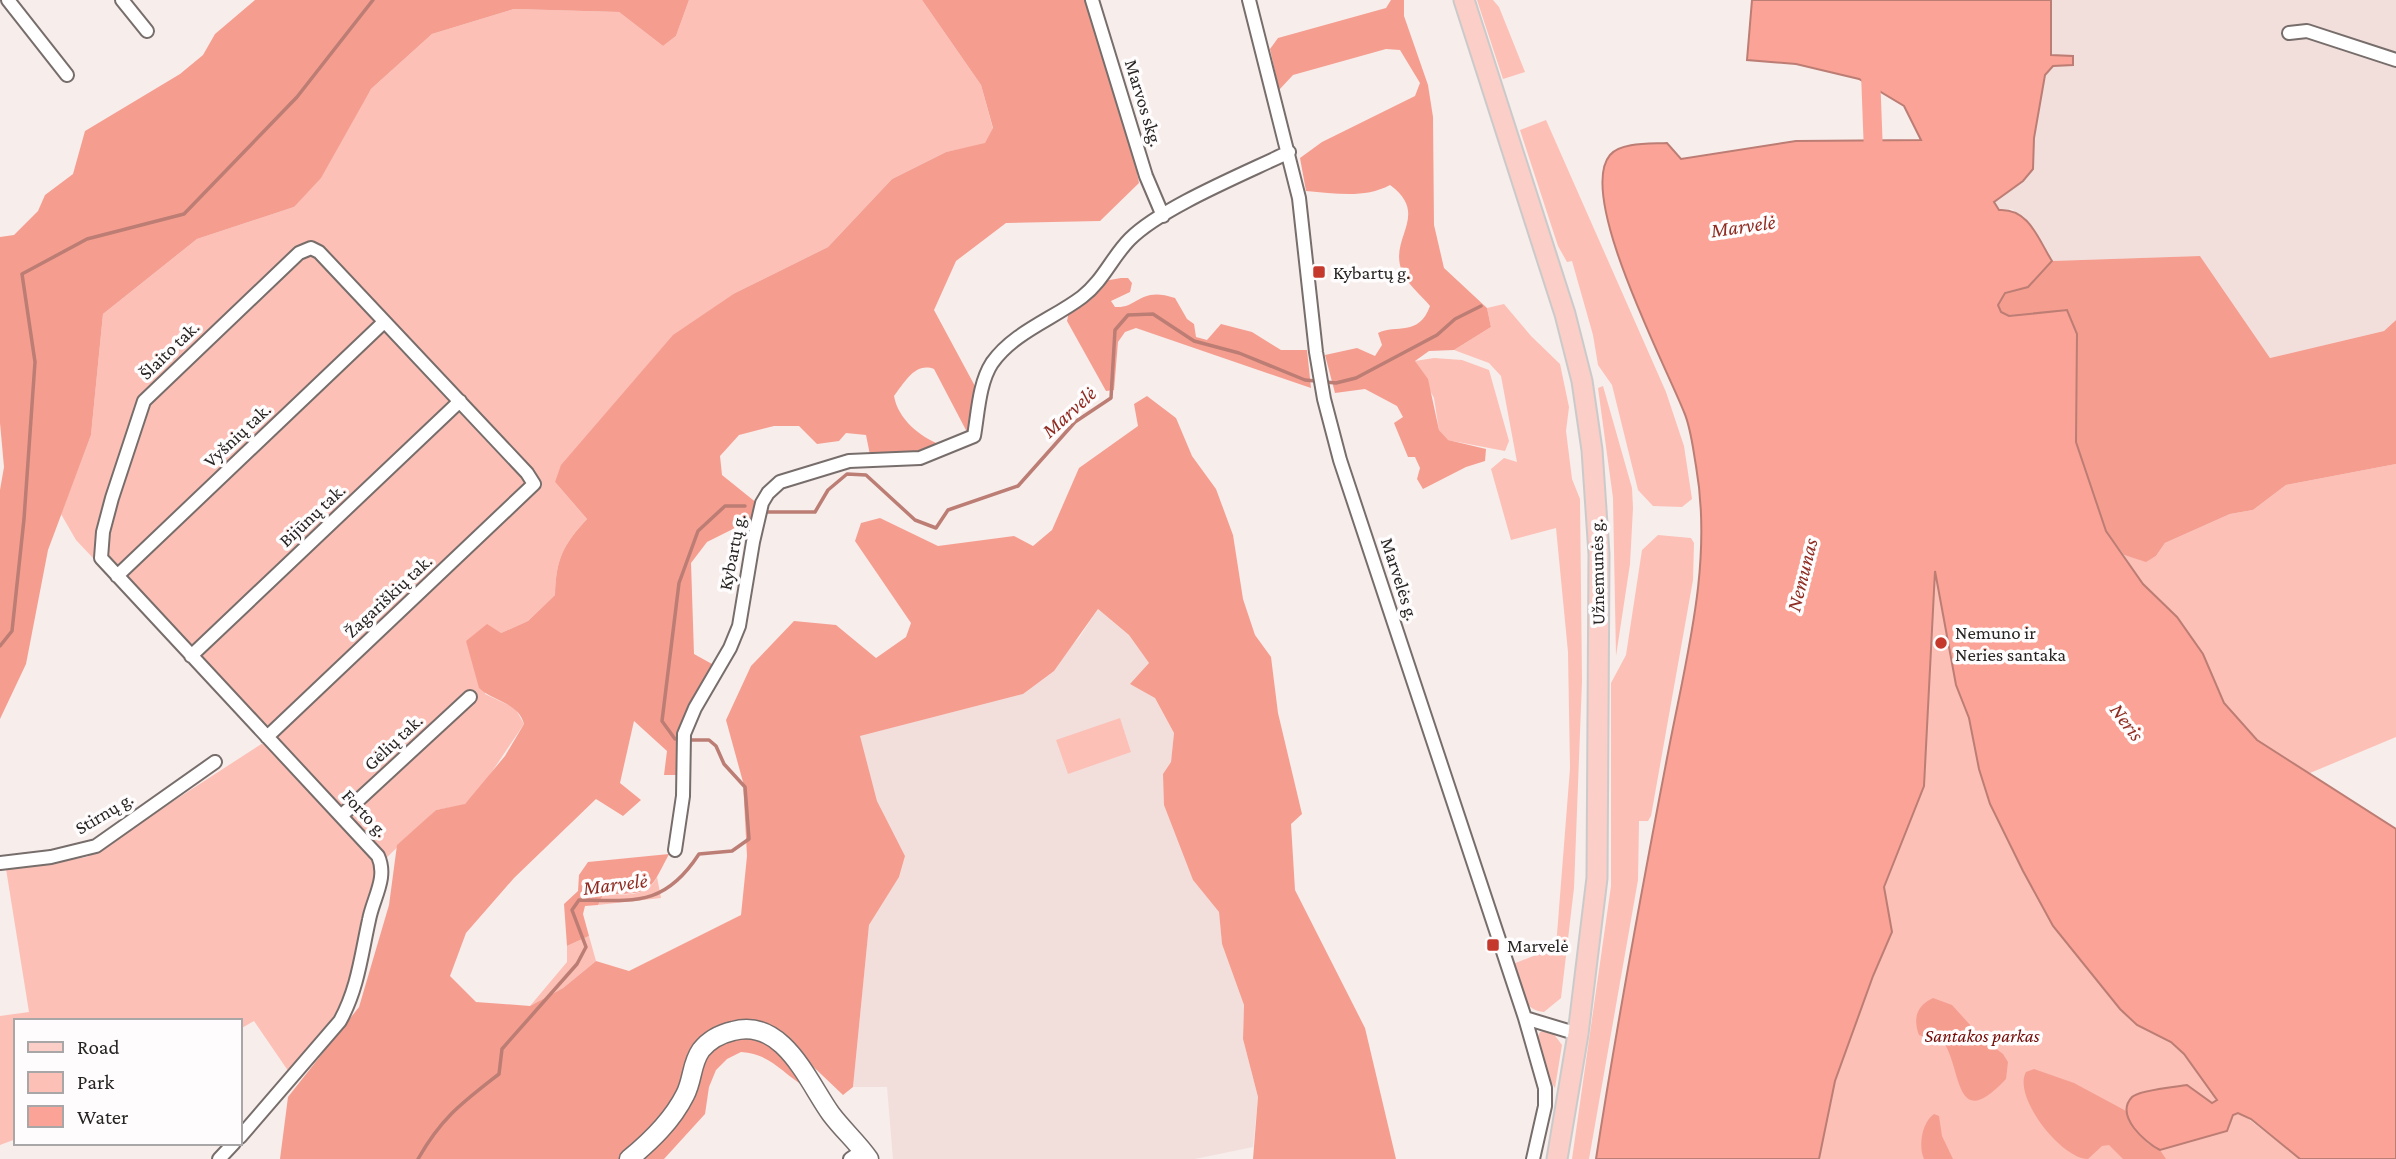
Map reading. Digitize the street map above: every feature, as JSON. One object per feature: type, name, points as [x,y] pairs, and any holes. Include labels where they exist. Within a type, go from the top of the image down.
[{"type":"main road","name":"Užnemunės g.","points":[[1464,0],[1565,314],[1582,382],[1590,436],[1599,554],[1599,830],[1596,903],[1557,1159]]},
{"type":"street","points":[[8,0],[67,75]]},
{"type":"street","points":[[122,0],[147,31]]},
{"type":"street","name":"Marvos skg.","points":[[1092,0],[1146,176],[1163,216]]},
{"type":"street","name":"Marvelės g.","points":[[1249,0],[1299,198],[1322,389],[1340,460],[1525,1018],[1545,1088],[1545,1106],[1533,1159]]},
{"type":"street","points":[[2289,33],[2307,31],[2396,60]]},
{"type":"street","name":"Kybartų g.","points":[[675,850],[683,796],[684,739],[695,708],[730,648],[738,626],[753,542],[762,503],[768,493],[780,482],[849,461],[920,458],[974,436],[984,382],[992,364],[1030,329],[1083,296],[1102,279],[1129,239],[1163,216],[1289,152]]},
{"type":"street","name":"Šlaito tak.","points":[[101,558],[103,533],[112,498],[144,401],[299,253],[311,248],[319,252],[384,322]]},
{"type":"street","points":[[384,322],[460,401]]},
{"type":"street","name":"Vyšnių tak.","points":[[117,576],[384,322]]},
{"type":"street","name":"Žagariškių tak.","points":[[267,737],[534,484],[460,401]]},
{"type":"street","name":"Bijūnų tak.","points":[[191,656],[460,401]]},
{"type":"street","name":"Forto g.","points":[[101,558],[378,856],[382,869],[357,986],[341,1021],[242,1135]]},
{"type":"street","name":"Gėlių tak.","points":[[341,816],[470,696]]},
{"type":"street","name":"Stirnų g.","points":[[0,863],[51,857],[96,846],[215,762]]},
{"type":"street","points":[[1525,1018],[1578,1034]]},
{"type":"street","points":[[629,1159],[671,1118],[686,1093],[694,1061],[702,1049],[714,1038],[738,1030],[765,1033],[786,1048],[861,1156]]},
{"type":"street","points":[[219,1159],[232,1145]]},
{"type":"shaded area","points":[[255,0],[689,0],[676,36],[663,46],[619,12],[514,9],[432,34],[371,89],[321,178],[294,207],[197,239],[103,314],[91,435],[48,550],[26,664],[0,719],[0,490],[4,467],[0,423],[0,237],[14,235],[38,211],[45,195],[73,174],[85,131],[180,74],[203,55],[215,34]]},
{"type":"shaded area","points":[[922,0],[1087,0],[1131,141],[1139,183],[1100,221],[1006,223],[956,261],[934,310],[976,388],[968,434],[934,369],[921,368],[906,379],[894,396],[896,404],[911,426],[941,445],[922,453],[870,455],[866,435],[846,433],[839,441],[817,444],[799,426],[774,426],[739,435],[720,456],[722,475],[758,504],[751,520],[707,542],[691,563],[694,654],[712,664],[684,723],[681,775],[664,775],[667,751],[634,721],[620,783],[641,800],[623,816],[596,799],[514,878],[466,933],[450,976],[476,1002],[530,1006],[563,988],[596,961],[629,971],[741,915],[747,856],[743,782],[726,720],[751,666],[794,621],[836,625],[876,658],[906,637],[911,623],[855,541],[861,523],[880,518],[938,546],[1014,536],[1033,546],[1052,530],[1079,468],[1138,426],[1134,404],[1147,396],[1176,418],[1192,456],[1216,489],[1233,535],[1243,599],[1255,635],[1271,657],[1278,713],[1302,814],[1291,824],[1295,890],[1365,1028],[1396,1159],[1253,1159],[1258,1097],[1243,1039],[1244,1005],[1222,944],[1219,912],[1193,880],[1164,805],[1163,774],[1171,762],[1174,733],[1155,698],[1130,684],[1149,663],[1129,635],[1098,609],[1054,671],[1023,694],[860,736],[877,801],[905,856],[899,877],[869,925],[853,1087],[843,1095],[781,1036],[720,1030],[675,1103],[622,1159],[280,1159],[288,1097],[359,1007],[389,905],[397,845],[436,810],[465,804],[505,756],[524,724],[517,711],[479,688],[466,641],[487,624],[501,633],[528,621],[555,595],[562,553],[587,519],[555,482],[561,465],[673,335],[735,293],[828,247],[892,179],[946,152],[985,143],[993,128],[981,85]]},
{"type":"shaded area","points":[[1391,0],[1404,0],[1404,16],[1428,85],[1433,117],[1434,225],[1444,268],[1487,308],[1491,327],[1454,350],[1429,351],[1415,361],[1428,379],[1439,430],[1448,440],[1486,449],[1485,461],[1466,467],[1423,489],[1417,479],[1420,468],[1415,457],[1408,457],[1394,423],[1403,417],[1397,406],[1365,389],[1335,393],[1325,355],[1357,348],[1375,356],[1382,345],[1378,333],[1413,326],[1425,316],[1430,306],[1407,280],[1399,259],[1408,217],[1407,206],[1402,196],[1390,185],[1360,194],[1306,191],[1300,158],[1322,142],[1415,96],[1420,83],[1400,50],[1386,49],[1293,75],[1279,90],[1270,49],[1278,38],[1386,8]]},
{"type":"shaded area","points":[[2051,0],[2396,0],[2396,320],[2384,331],[2270,358],[2200,256],[2052,261],[2030,224],[2012,209],[1999,210],[1994,202],[2033,169],[2034,138],[2045,75],[2053,66],[2073,65],[2051,55]]},
{"type":"shaded area","points":[[2200,256],[2270,358],[2384,331],[2396,320],[2396,464],[2286,485],[2253,510],[2230,514],[2165,543],[2156,556],[2146,562],[2124,555],[2106,531],[2086,476],[2076,442],[2077,334],[2009,316],[2001,312],[1998,305],[2005,293],[2028,287],[2052,261]]},
{"type":"shaded area","points":[[1128,278],[1132,283],[1130,292],[1111,301],[1115,307],[1129,305],[1146,296],[1163,295],[1175,298],[1187,319],[1194,324],[1196,337],[1207,340],[1221,324],[1252,332],[1281,350],[1307,350],[1311,388],[1136,328],[1125,332],[1118,342],[1114,390],[1106,391],[1067,321],[1069,311],[1104,281]]},
{"type":"shaded area","points":[[1098,609],[1129,635],[1150,664],[1155,698],[1174,733],[1171,762],[1193,880],[1219,912],[1222,944],[1244,1005],[1243,1039],[1258,1097],[1253,1147],[1195,1159],[893,1159],[887,1087],[853,1087],[869,925],[899,877],[905,856],[877,801],[859,736],[1023,694],[1079,638]]},
{"type":"shaded area","points":[[669,854],[646,890],[603,895],[598,905],[585,906],[583,914],[589,936],[567,946],[564,904],[578,891],[579,875],[588,862]]},
{"type":"shaded area","points":[[1933,998],[1952,1005],[2008,1062],[2006,1079],[1990,1094],[1978,1100],[1969,1099],[1963,1093],[1945,1044],[1919,1035],[1917,1014],[1927,1001]]},
{"type":"shaded area","points":[[748,1034],[772,1041],[806,1087],[769,1060],[741,1052],[727,1059],[716,1070],[709,1087],[705,1114],[664,1159],[637,1159],[717,1042]]},
{"type":"shaded area","points":[[2034,1069],[2074,1083],[2128,1112],[2131,1123],[2147,1143],[2160,1150],[2166,1159],[2123,1159],[2109,1145],[2102,1146],[2088,1159],[2065,1149],[2042,1125],[2026,1096],[2026,1072]]},
{"type":"shaded area","points":[[1934,1114],[1939,1116],[1942,1136],[1953,1159],[1924,1159],[1922,1135]]},
{"type":"green space","points":[[689,0],[922,0],[981,85],[993,129],[985,144],[946,152],[892,179],[828,247],[735,293],[555,482],[587,519],[562,553],[555,595],[528,621],[501,633],[485,694],[515,708],[524,724],[481,788],[464,805],[436,810],[381,863],[351,1002],[293,1078],[254,1021],[242,1028],[242,1019],[14,1019],[14,1140],[0,1145],[0,1016],[29,1012],[6,869],[87,857],[266,741],[76,540],[61,514],[91,435],[103,314],[197,239],[294,207],[371,89],[432,34],[514,9],[619,12],[663,46],[676,36]]},
{"type":"green space","points":[[1477,0],[1493,0],[1499,7],[1525,72],[1503,79]]},
{"type":"green space","points":[[1546,120],[1666,392],[1684,446],[1692,499],[1682,507],[1653,506],[1638,490],[1612,385],[1598,365],[1593,335],[1572,261],[1567,262],[1558,246],[1520,130]]},
{"type":"green space","points":[[1504,304],[1560,364],[1569,407],[1566,431],[1572,479],[1580,499],[1582,681],[1574,888],[1561,998],[1544,1012],[1530,1007],[1525,1001],[1513,964],[1556,947],[1570,768],[1568,652],[1556,528],[1511,540],[1491,469],[1504,458],[1517,462],[1501,376],[1489,363],[1454,350],[1491,327],[1487,308]]},
{"type":"green space","points":[[1434,358],[1462,360],[1489,370],[1509,441],[1505,451],[1447,440],[1439,430],[1434,398],[1415,361]]},
{"type":"green space","points":[[1603,386],[1632,488],[1633,508],[1630,564],[1616,656],[1613,498],[1598,388]]},
{"type":"green space","points":[[2396,464],[2396,737],[2310,773],[2257,740],[2224,703],[2203,654],[2177,617],[2143,584],[2124,555],[2146,561],[2156,556],[2165,543],[2230,514],[2253,510],[2286,485]]},
{"type":"green space","points":[[1658,535],[1691,538],[1694,543],[1693,580],[1651,816],[1648,821],[1639,821],[1638,880],[1589,1159],[1572,1159],[1611,886],[1611,683],[1626,655],[1642,550]]},
{"type":"green space","name":"Santakos parkas","points":[[1935,567],[1956,685],[1969,718],[1979,769],[2053,926],[2119,1009],[2171,1042],[2184,1054],[2206,1080],[2217,1102],[2212,1103],[2187,1085],[2227,1131],[2233,1115],[2241,1113],[2300,1159],[1819,1159],[1835,1081],[1892,932],[1884,887],[1924,786]]},
{"type":"green space","points":[[1120,718],[1131,752],[1068,774],[1056,740]]},
{"type":"green space","points":[[657,877],[661,898],[598,905],[603,895],[641,892],[653,884]]},
{"type":"green space","points":[[589,936],[596,961],[563,988],[530,1006],[567,962],[567,946]]},
{"type":"green space","points":[[1545,1030],[1553,1033],[1562,1045],[1555,1088],[1549,1079],[1537,1038],[1540,1032]]},
{"type":"water","name":"Neris","points":[[1752,0],[2051,0],[2051,55],[2073,56],[2073,65],[2053,66],[2045,75],[2034,138],[2033,169],[2023,181],[1994,202],[1999,210],[2018,214],[2025,219],[2052,261],[2028,287],[2005,293],[1998,305],[2001,312],[2009,316],[2067,310],[2077,334],[2076,442],[2106,531],[2143,584],[2177,617],[2203,654],[2224,703],[2257,740],[2396,829],[2396,1159],[2300,1159],[2251,1119],[2238,1113],[2233,1115],[2227,1131],[2160,1150],[2134,1128],[2129,1120],[2127,1104],[2132,1097],[2142,1092],[2187,1085],[2212,1103],[2217,1100],[2184,1054],[2171,1042],[2137,1025],[2120,1009],[2053,926],[2023,871],[1990,804],[1979,769],[1969,718],[1956,685],[1935,571],[1924,786],[1884,887],[1892,932],[1835,1081],[1819,1159],[1596,1159],[1639,905],[1689,646],[1701,538],[1700,502],[1692,439],[1684,412],[1644,321],[1614,242],[1605,206],[1603,176],[1610,155],[1621,148],[1637,144],[1667,143],[1681,159],[1796,141],[1921,140],[1904,106],[1859,79],[1796,64],[1747,60]]},
{"type":"waterway","points":[[0,646],[12,631],[24,519],[35,362],[22,274],[87,239],[184,214],[297,97],[373,0]]},
{"type":"waterway","name":"Nemunas","points":[[1870,60],[1874,166]]},
{"type":"waterway","name":"Marvelė","points":[[767,512],[815,512],[828,490],[847,474],[866,475],[915,520],[936,528],[948,510],[1018,486],[1075,422],[1111,398],[1115,330],[1128,315],[1153,314],[1194,341],[1239,353],[1305,380],[1336,383],[1356,378],[1437,335],[1455,319],[1481,306]]},
{"type":"waterway","name":"Marvelė","points":[[679,739],[675,739],[662,721],[679,583],[698,531],[725,506],[745,506]]},
{"type":"waterway","name":"Marvelė","points":[[418,1159],[436,1132],[454,1112],[499,1074],[502,1049],[577,964],[586,947],[572,910],[579,900],[617,901],[648,897],[674,883],[699,854],[732,851],[749,839],[745,787],[724,764],[716,746],[709,740],[687,740]]},
{"type":"place","name":"Kybartų g.","points":[[1319,272]]},
{"type":"place","name":"Nemuno ir Neries santaka","points":[[1941,643]]},
{"type":"place","name":"Marvelė","points":[[1493,945]]}]
